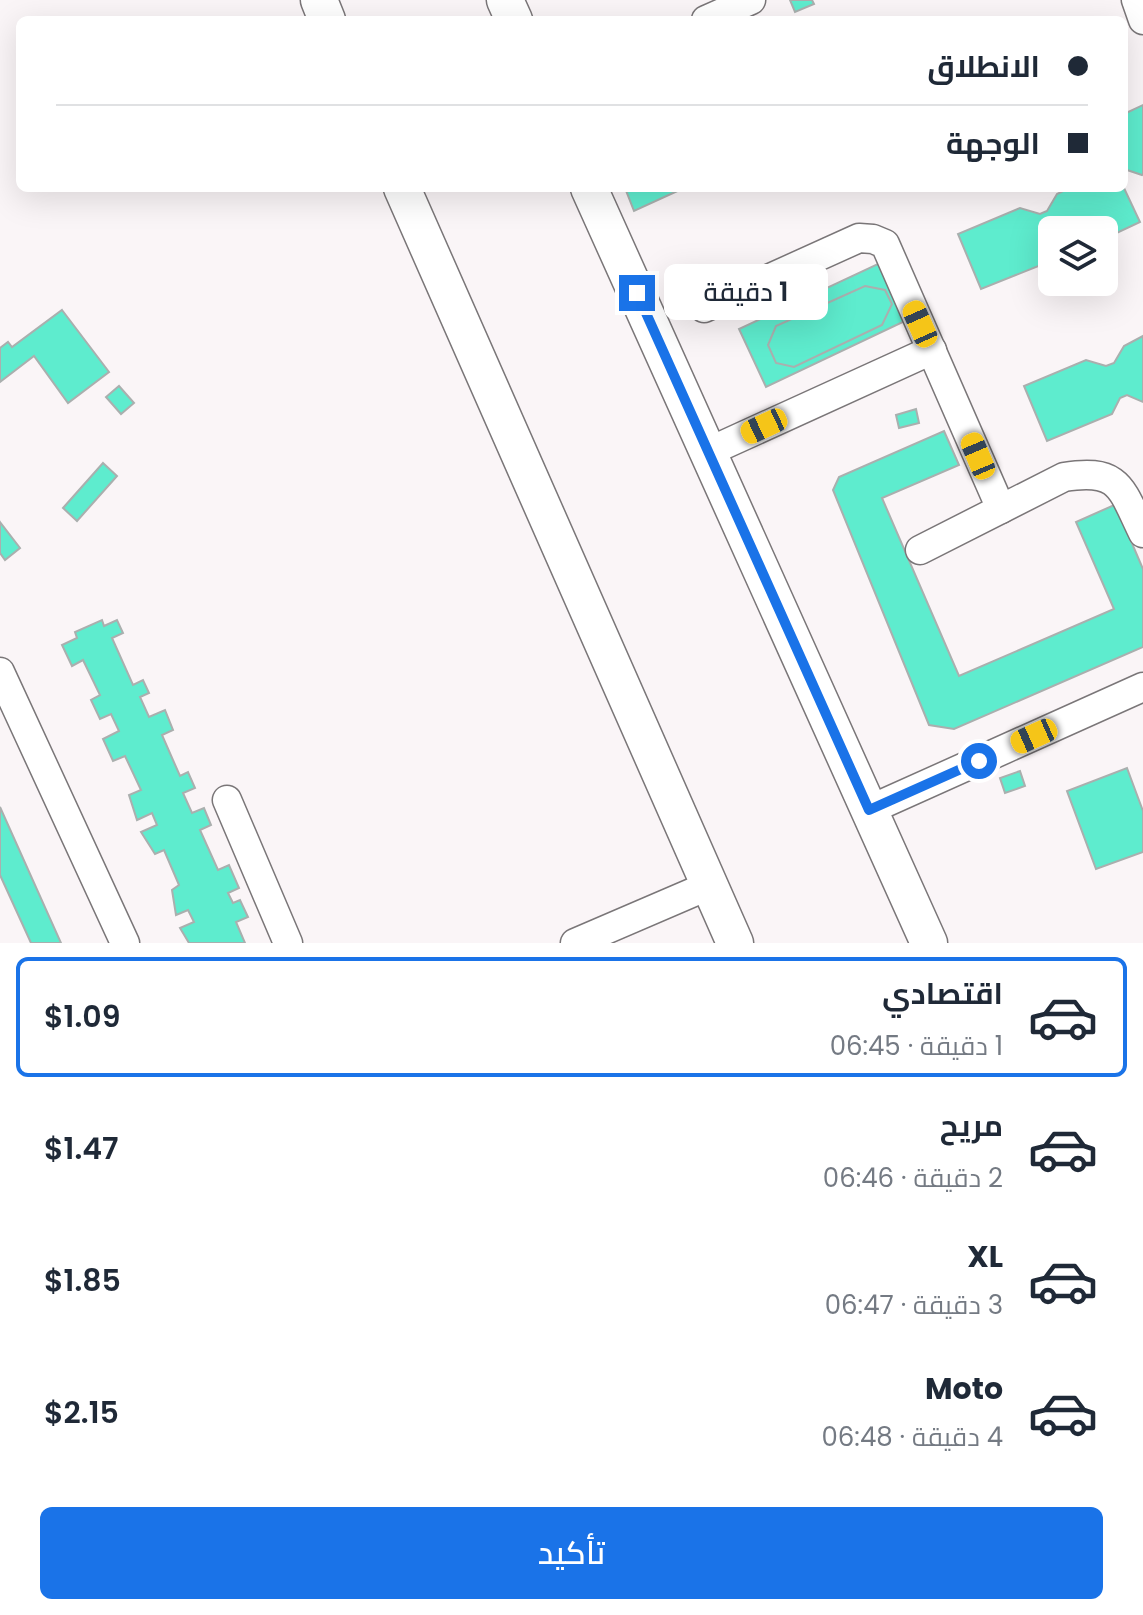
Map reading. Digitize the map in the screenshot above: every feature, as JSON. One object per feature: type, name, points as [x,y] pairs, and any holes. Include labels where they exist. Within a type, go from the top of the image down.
[{"type":"main road","points":[[404,192],[735,943]]},
{"type":"main road","points":[[591,192],[929,943]]},
{"type":"street","points":[[715,16],[751,0]]},
{"type":"street","points":[[1136,0],[1143,20]]},
{"type":"street","points":[[704,308],[859,238],[885,244],[1001,509]]},
{"type":"street","points":[[708,452],[932,350]]},
{"type":"street","points":[[920,550],[1064,477],[1090,473],[1107,477],[1122,488],[1143,533]]},
{"type":"street","points":[[0,672],[125,943]]},
{"type":"street","points":[[869,810],[1143,687]]},
{"type":"street","points":[[227,800],[288,943]]},
{"type":"street","points":[[575,943],[710,885]]},
{"type":"building","points":[[790,0],[812,0],[814,4],[795,12]]},
{"type":"building","points":[[1143,105],[1142,175],[1128,170],[1128,112]]},
{"type":"building","points":[[627,192],[675,192],[634,211]]},
{"type":"building","points":[[1061,192],[1126,192],[1140,222],[1118,232],[1118,216],[1038,216],[1038,266],[981,289],[958,234],[1020,208],[1040,214],[1047,211]]},
{"type":"building","points":[[880,263],[907,320],[766,387],[739,329]]},
{"type":"building","points":[[865,286],[885,290],[892,304],[882,325],[794,367],[776,363],[768,345],[776,326]]},
{"type":"building","points":[[62,310],[109,372],[68,403],[34,356],[0,382],[0,348],[8,342],[12,347]]},
{"type":"building","points":[[1143,336],[1143,402],[1127,395],[1120,398],[1112,414],[1047,441],[1024,386],[1086,360],[1106,366],[1114,363],[1124,346]]},
{"type":"building","points":[[119,386],[134,403],[121,414],[106,397]]},
{"type":"building","points":[[916,409],[919,423],[899,428],[896,415]]},
{"type":"building","points":[[944,431],[959,465],[882,498],[959,676],[1114,609],[1076,522],[1121,502],[1133,532],[1128,534],[1143,569],[1143,647],[954,729],[929,725],[833,490],[839,477]]},
{"type":"building","points":[[103,463],[117,476],[77,521],[63,508]]},
{"type":"building","points":[[0,522],[20,548],[5,560],[0,553]]},
{"type":"building","points":[[102,620],[104,626],[117,620],[123,633],[112,638],[133,685],[143,680],[149,693],[140,697],[149,717],[165,710],[173,730],[162,735],[180,776],[188,772],[195,788],[183,793],[192,813],[204,808],[211,825],[200,830],[218,870],[229,865],[239,888],[228,893],[233,903],[240,900],[248,917],[236,922],[245,943],[189,943],[180,928],[194,922],[188,910],[176,915],[172,890],[179,885],[164,850],[155,854],[141,832],[157,825],[152,813],[137,820],[129,795],[141,790],[125,756],[113,761],[103,739],[119,731],[111,714],[100,719],[91,700],[100,695],[83,660],[72,666],[62,645],[77,638],[75,632]]},
{"type":"building","points":[[1127,768],[1143,811],[1143,852],[1096,869],[1067,791]]},
{"type":"building","points":[[1020,771],[1025,786],[1005,793],[1000,778]]},
{"type":"building","points":[[0,807],[61,943],[31,943],[0,875]]},
{"type":"route","points":[[637,293],[869,810],[979,761]]}]
